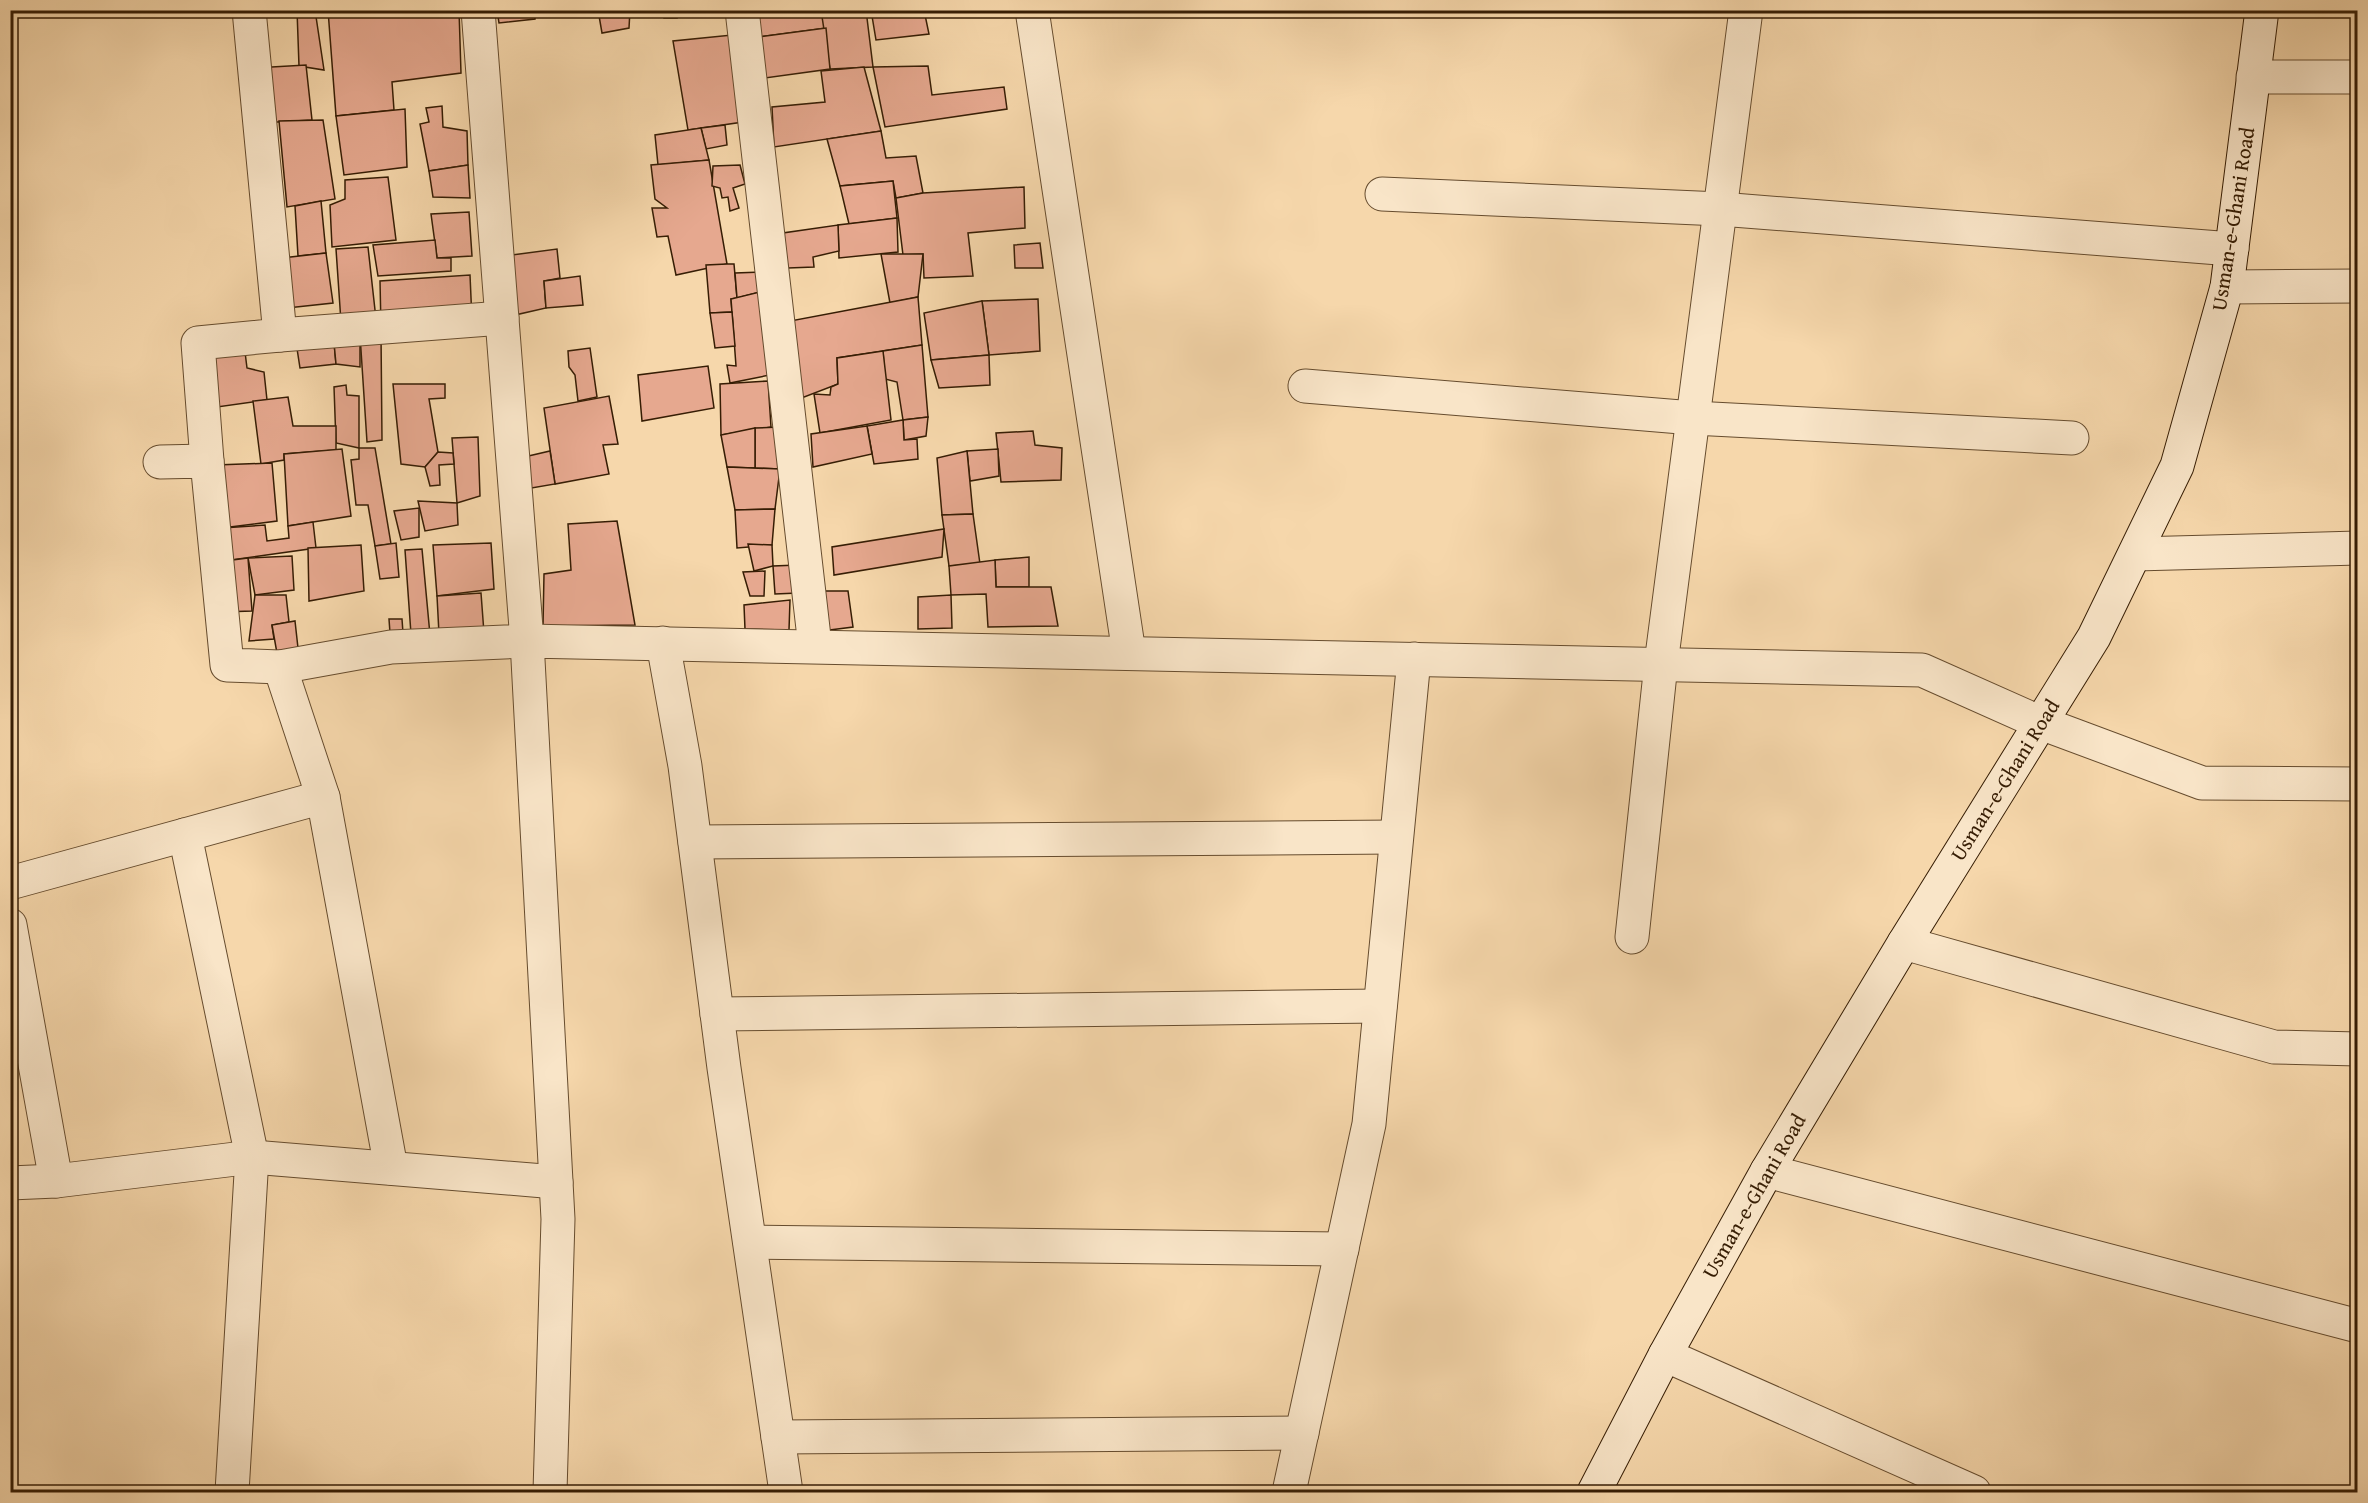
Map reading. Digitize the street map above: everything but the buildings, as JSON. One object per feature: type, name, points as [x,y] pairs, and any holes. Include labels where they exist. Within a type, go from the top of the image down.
[{"type":"street","points":[[249,10],[280,335]]},
{"type":"street","points":[[478,10],[527,640],[558,1219],[550,1492]]},
{"type":"street","points":[[742,10],[815,646]]},
{"type":"street","points":[[1032,10],[1129,653]]},
{"type":"street","points":[[1632,937],[1661,664],[1746,10]]},
{"type":"street","name":"Usman-e-Ghani Road","points":[[1594,1492],[1665,1355],[1767,1171],[1904,943],[2094,637],[2177,466],[2227,287],[2262,10]]},
{"type":"street","points":[[2253,77],[2358,77]]},
{"type":"street","points":[[1382,194],[1720,208],[2232,249]]},
{"type":"street","points":[[2227,287],[2358,286]]},
{"type":"street","points":[[502,318],[198,343],[227,665],[280,667],[391,646],[527,640],[1922,670],[2041,723],[2202,783],[2358,784]]},
{"type":"street","points":[[1305,386],[1693,417],[2072,438]]},
{"type":"street","points":[[160,462],[207,461]]},
{"type":"street","points":[[2135,554],[2358,548]]},
{"type":"street","points":[[663,643],[685,766],[717,1014],[786,1492]]},
{"type":"street","points":[[1289,1492],[1368,1124],[1414,659]]},
{"type":"street","points":[[280,667],[323,797],[391,1168]]},
{"type":"street","points":[[10,883],[323,797]]},
{"type":"street","points":[[185,835],[252,1157],[231,1492]]},
{"type":"street","points":[[695,842],[1396,837]]},
{"type":"street","points":[[10,925],[56,1180]]},
{"type":"street","points":[[1904,943],[2274,1047],[2358,1049]]},
{"type":"street","points":[[717,1014],[1380,1006]]},
{"type":"street","points":[[10,1183],[56,1180],[252,1157],[556,1182]]},
{"type":"street","points":[[1767,1171],[2358,1326]]},
{"type":"street","points":[[750,1242],[1342,1249]]},
{"type":"street","points":[[1665,1355],[1974,1492]]},
{"type":"street","points":[[778,1437],[1302,1433]]}]
